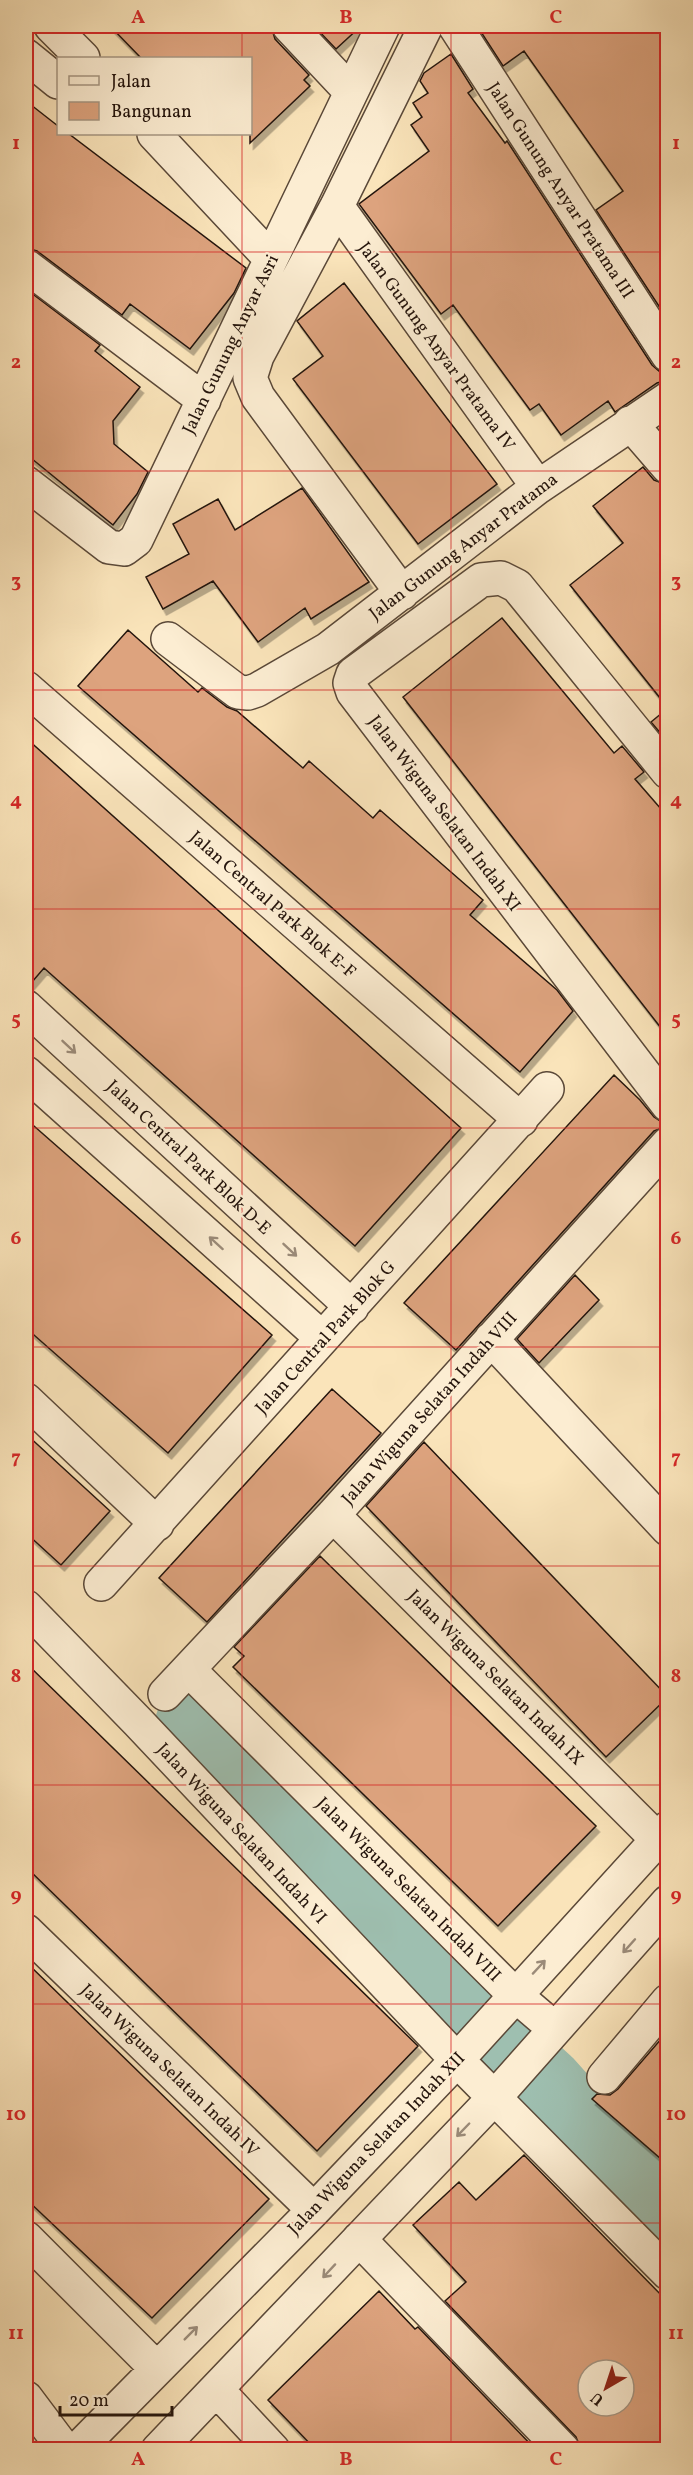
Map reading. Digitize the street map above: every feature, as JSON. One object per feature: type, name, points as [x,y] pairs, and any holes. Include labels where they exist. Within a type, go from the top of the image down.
[{"type":"street","points":[[51,26],[82,57]]},
{"type":"street","points":[[289,26],[351,92]]},
{"type":"street","name":"Jalan Gunung Anyar Asri","points":[[26,483],[109,547],[124,549],[136,540],[383,26]]},
{"type":"street","points":[[402,592],[258,397],[250,378],[257,356],[337,206],[426,26]]},
{"type":"street","name":"Jalan Gunung Anyar Pratama III","points":[[455,26],[668,355]]},
{"type":"street","points":[[26,56],[57,81]]},
{"type":"street","points":[[137,135],[184,165]]},
{"type":"street","points":[[155,135],[271,259]]},
{"type":"street","name":"Jalan Gunung Anyar Pratama IV","points":[[337,206],[538,487]]},
{"type":"street","points":[[26,266],[204,400]]},
{"type":"street","name":"Jalan Gunung Anyar Pratama","points":[[168,639],[238,692],[248,693],[257,690],[328,649],[538,487],[668,399]]},
{"type":"street","points":[[630,423],[668,467]]},
{"type":"street","name":"Jalan Wiguna Selatan Indah XI","points":[[668,772],[517,586],[501,578],[481,580],[353,674],[350,683],[353,692],[668,1105]]},
{"type":"street","name":"Jalan Central Park Blok E-F","points":[[26,688],[521,1120]]},
{"type":"street","name":"Jalan Central Park Blok D-E","points":[[26,1007],[352,1307]]},
{"type":"street","points":[[26,1073],[322,1338]]},
{"type":"street","name":"Jalan Central Park Blok G","points":[[101,1584],[547,1089]]},
{"type":"street","name":"Jalan Wiguna Selatan Indah VIII","points":[[165,1694],[333,1515],[668,1144]]},
{"type":"street","points":[[491,1340],[668,1529]]},
{"type":"street","points":[[26,1400],[157,1524]]},
{"type":"street","name":"Jalan Wiguna Selatan Indah IX","points":[[333,1515],[663,1834]]},
{"type":"street","name":"Jalan Wiguna Selatan Indah VI","points":[[26,1608],[462,2054],[501,2090],[668,2273]]},
{"type":"street","name":"Jalan Wiguna Selatan Indah VIII","points":[[189,1670],[507,2003],[548,2036]]},
{"type":"street","name":"Jalan Wiguna Selatan Indah XII","points":[[76,2450],[314,2210],[462,2054],[663,1834]]},
{"type":"street","points":[[159,2450],[501,2090],[668,1902]]},
{"type":"street","name":"Jalan Wiguna Selatan Indah IV","points":[[26,1931],[314,2210]]},
{"type":"street","points":[[604,2077],[668,2001]]},
{"type":"street","points":[[26,2238],[156,2368]]},
{"type":"street","points":[[359,2239],[563,2450]]},
{"type":"street","points":[[217,2390],[273,2450]]},
{"type":"street","points":[[26,2398],[65,2450]]},
{"type":"building","points":[[110,26],[271,26],[275,39],[309,75],[304,80],[310,86],[250,143],[250,135],[252,135],[252,57],[140,57]]},
{"type":"building","points":[[314,26],[361,26],[336,49]]},
{"type":"building","points":[[491,26],[668,26],[668,320],[596,210],[623,191],[524,51],[503,66],[481,32]]},
{"type":"building","points":[[451,54],[473,89],[468,93],[505,143],[507,141],[652,365],[668,374],[668,380],[657,383],[615,412],[608,401],[561,435],[539,404],[530,410],[453,305],[441,314],[359,204],[429,151],[411,125],[422,117],[413,103],[428,93],[420,81],[424,73]]},
{"type":"building","points":[[26,101],[57,125],[57,135],[70,135],[246,268],[234,293],[190,349],[130,304],[122,315],[37,251],[26,248]]},
{"type":"building","points":[[344,283],[497,484],[418,544],[293,379],[323,356],[297,321]]},
{"type":"building","points":[[26,289],[100,345],[95,351],[140,387],[113,421],[114,444],[148,472],[137,494],[113,525],[26,454]]},
{"type":"building","points":[[643,467],[654,480],[668,485],[668,708],[570,585],[623,543],[593,506]]},
{"type":"building","points":[[302,488],[369,582],[311,619],[305,608],[258,642],[213,581],[163,609],[146,577],[189,554],[173,524],[218,499],[235,530]]},
{"type":"building","points":[[502,618],[614,753],[622,746],[644,772],[635,779],[668,817],[668,1037],[403,697]]},
{"type":"building","points":[[128,630],[198,692],[202,688],[227,707],[237,711],[303,768],[309,761],[373,818],[380,810],[483,900],[470,915],[557,990],[573,1011],[520,1072],[78,686]]},
{"type":"building","points":[[668,708],[668,742],[651,722]]},
{"type":"building","points":[[26,738],[461,1128],[355,1246],[44,968],[26,989]]},
{"type":"building","points":[[614,1075],[654,1117],[668,1126],[654,1131],[456,1350],[404,1303]]},
{"type":"building","points":[[26,1119],[272,1335],[168,1453],[26,1328]]},
{"type":"building","points":[[575,1275],[599,1300],[539,1363],[517,1339]]},
{"type":"building","points":[[332,1389],[381,1433],[207,1622],[159,1578]]},
{"type":"building","points":[[26,1434],[110,1511],[61,1565],[26,1533]]},
{"type":"building","points":[[424,1442],[668,1697],[606,1757],[366,1506]]},
{"type":"building","points":[[320,1556],[596,1826],[498,1926],[233,1667],[244,1656],[234,1647]]},
{"type":"building","points":[[26,1663],[418,2046],[317,2151],[26,1867]]},
{"type":"building","points":[[26,1962],[269,2199],[152,2318],[26,2199]]},
{"type":"building","points":[[668,2031],[668,2165],[592,2099],[597,2094],[610,2095],[618,2089]]},
{"type":"building","points":[[524,2155],[668,2302],[668,2450],[581,2450],[576,2437],[445,2301],[466,2282],[413,2225],[459,2182],[476,2200]]},
{"type":"building","points":[[379,2291],[415,2329],[418,2327],[536,2450],[316,2450],[268,2400]]},
{"type":"waterway","points":[[189,1723],[468,2008],[548,2081],[668,2215]]}]
